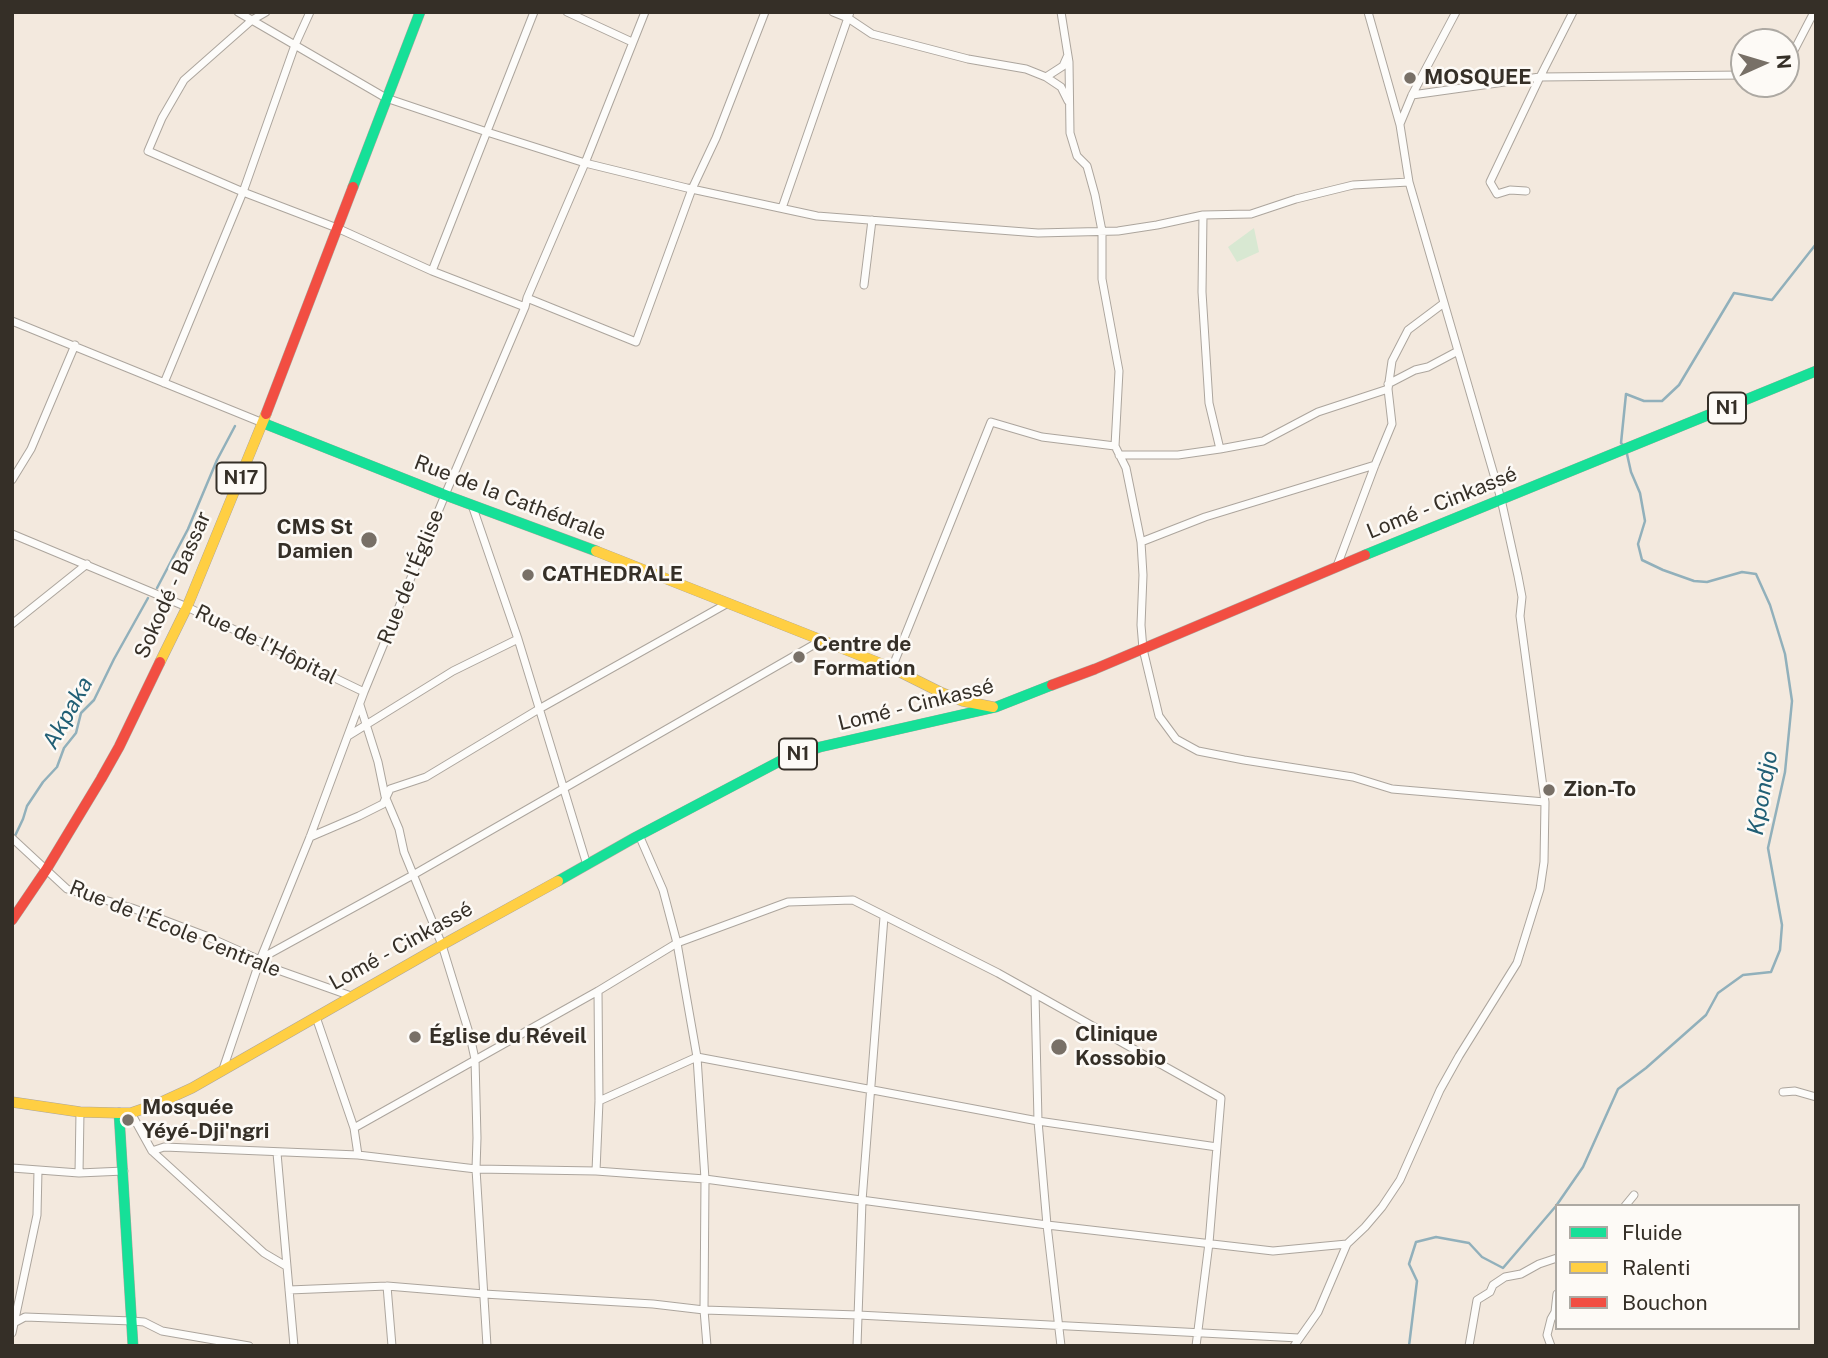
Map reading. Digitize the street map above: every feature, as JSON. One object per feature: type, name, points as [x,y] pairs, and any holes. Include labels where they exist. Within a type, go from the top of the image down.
[{"type":"main road","name":"Sokodé - Bassar","points":[[12,920],[80,816],[119,747],[187,607],[263,423],[420,12]]},
{"type":"main road","name":"Lomé - Cinkassé","points":[[12,1102],[80,1112],[131,1113],[170,1098],[639,835],[748,777],[799,754],[996,707],[1816,371]]},
{"type":"main road","name":"Rue de la Cathédrale","points":[[263,423],[822,640],[892,668],[942,693],[963,701],[996,707]]},
{"type":"main road","points":[[119,1113],[133,1346]]},
{"type":"street","points":[[238,12],[386,98],[585,163],[817,216],[1038,233],[1101,231],[1157,225],[1203,215],[1251,214],[1353,185],[1409,182]]},
{"type":"street","points":[[266,12],[252,20],[184,80],[162,118],[148,151],[243,192],[337,228],[432,271],[525,307]]},
{"type":"street","points":[[163,383],[243,192],[295,45],[310,12]]},
{"type":"street","points":[[432,271],[534,12]]},
{"type":"street","points":[[567,12],[632,42]]},
{"type":"street","name":"Rue de l'Église","points":[[222,1070],[260,960],[310,837],[364,692],[585,163],[645,12]]},
{"type":"street","points":[[527,298],[636,342],[692,189],[716,138],[765,12]]},
{"type":"street","points":[[833,12],[849,15],[872,34],[968,59],[1026,69],[1046,77],[1060,87],[1070,104]]},
{"type":"street","points":[[1061,12],[1068,55],[1070,133],[1077,156],[1087,166],[1101,231],[1102,279],[1119,371],[1115,446],[1126,468],[1141,542],[1143,649],[1159,716],[1175,739],[1198,751],[1244,761],[1353,776],[1392,789],[1545,802]]},
{"type":"street","points":[[1294,1346],[1318,1312],[1347,1244],[1382,1207],[1399,1180],[1440,1090],[1517,963],[1540,889],[1544,862],[1545,802],[1520,616],[1521,597],[1502,499],[1409,182],[1399,125],[1368,12]]},
{"type":"street","points":[[1399,125],[1456,12]]},
{"type":"street","points":[[1526,191],[1510,190],[1497,194],[1490,182],[1573,12]]},
{"type":"street","points":[[1800,39],[1814,12]]},
{"type":"street","points":[[782,208],[849,15]]},
{"type":"street","points":[[1046,77],[1063,66],[1068,55]]},
{"type":"street","points":[[1412,95],[1540,77],[1730,75]]},
{"type":"street","points":[[1203,215],[1202,292],[1209,403],[1220,449]]},
{"type":"street","points":[[864,285],[872,220]]},
{"type":"street","points":[[1338,566],[1392,424],[1388,386],[1392,360],[1408,330],[1444,303]]},
{"type":"street","name":"Rue de la Cathédrale","points":[[12,321],[263,423]]},
{"type":"street","points":[[12,480],[30,449],[75,345]]},
{"type":"street","points":[[1119,455],[1178,455],[1263,441],[1318,412],[1388,386],[1415,370],[1428,367],[1458,351]]},
{"type":"street","points":[[892,668],[991,422],[1042,438],[1115,446]]},
{"type":"street","points":[[1141,542],[1205,517],[1375,465]]},
{"type":"street","points":[[472,505],[587,865]]},
{"type":"street","name":"Rue de l'Hôpital","points":[[12,534],[187,607],[364,692]]},
{"type":"street","points":[[12,624],[88,564]]},
{"type":"street","points":[[310,837],[383,804],[390,789],[426,777],[539,709],[728,603]]},
{"type":"street","points":[[348,737],[453,671],[517,639]]},
{"type":"street","points":[[260,960],[822,640]]},
{"type":"street","points":[[359,705],[404,852],[442,945],[475,1059],[476,1169],[487,1346]]},
{"type":"street","points":[[639,835],[663,890],[677,943],[697,1057],[705,1179],[704,1310],[707,1346]]},
{"type":"street","name":"Rue de l'École Centrale","points":[[15,842],[67,889],[132,908],[206,936],[275,969],[351,997]]},
{"type":"street","points":[[354,1128],[598,991],[677,943],[788,902],[853,900],[998,973],[1221,1098],[1209,1243],[1196,1346]]},
{"type":"street","points":[[857,1346],[862,1201],[884,917]]},
{"type":"street","points":[[596,1171],[599,1101],[598,991]]},
{"type":"street","points":[[1035,994],[1038,1121],[1061,1346]]},
{"type":"street","points":[[316,1017],[354,1128],[358,1155]]},
{"type":"street","points":[[599,1101],[697,1057],[1038,1121],[1217,1147]]},
{"type":"street","points":[[1783,1092],[1795,1091],[1816,1097]]},
{"type":"street","points":[[79,1173],[80,1112]]},
{"type":"street","points":[[131,1113],[152,1151],[264,1253],[286,1266]]},
{"type":"street","points":[[152,1151],[164,1147],[358,1155],[476,1169],[596,1171],[705,1179],[1047,1225],[1273,1251],[1347,1244]]},
{"type":"street","points":[[277,1153],[294,1346]]},
{"type":"street","points":[[12,1168],[79,1173],[124,1171]]},
{"type":"street","points":[[12,1332],[37,1215],[37,1170]]},
{"type":"street","points":[[1627,1204],[1634,1195]]},
{"type":"street","points":[[1469,1346],[1478,1300],[1505,1277],[1521,1274],[1555,1259]]},
{"type":"street","points":[[289,1290],[387,1286],[653,1304],[704,1310],[859,1315],[1299,1338]]},
{"type":"street","points":[[387,1286],[392,1346]]},
{"type":"street","points":[[1551,1346],[1547,1335],[1550,1319],[1555,1312]]},
{"type":"street","points":[[14,1323],[24,1317],[144,1322],[162,1331],[249,1346]]},
{"type":"street","points":[[1243,1335],[1247,1346]]},
{"type":"green space","points":[[1254,228],[1259,252],[1237,262],[1228,247]]},
{"type":"waterway","name":"Kpondjo","points":[[1623,445],[1621,443],[1626,394],[1644,401],[1662,401],[1679,385],[1734,293],[1772,300],[1816,244]]},
{"type":"waterway","name":"Akpaka","points":[[157,588],[188,529],[217,460],[235,426]]},
{"type":"waterway","name":"Kpondjo","points":[[1557,1204],[1583,1167],[1618,1089],[1706,1015],[1718,993],[1743,975],[1771,972],[1780,950],[1782,925],[1768,848],[1785,772],[1792,701],[1785,654],[1770,605],[1756,574],[1742,572],[1707,582],[1694,581],[1642,560],[1638,544],[1645,521],[1640,493],[1627,454]]},
{"type":"waterway","name":"Akpaka","points":[[14,838],[27,806],[57,767],[64,748],[76,733],[81,713],[94,700],[148,598]]},
{"type":"waterway","name":"Kpondjo","points":[[1409,1346],[1417,1281],[1409,1264],[1416,1242],[1436,1237],[1469,1243],[1482,1257],[1503,1268],[1555,1207]]},
{"type":"traffic: fast","points":[[353,187],[420,12]]},
{"type":"traffic: fast","points":[[1365,555],[1816,371]]},
{"type":"traffic: fast","points":[[263,423],[596,551]]},
{"type":"traffic: fast","points":[[558,881],[782,760],[820,747],[996,707],[1052,685]]},
{"type":"traffic: fast","points":[[119,1113],[133,1346]]},
{"type":"traffic: slow","points":[[160,662],[187,607],[266,414]]},
{"type":"traffic: slow","points":[[596,551],[892,668],[942,693],[963,701],[993,707]]},
{"type":"traffic: slow","points":[[12,1102],[80,1112],[119,1113],[131,1113],[157,1104],[192,1088],[558,881]]},
{"type":"traffic: jam","points":[[266,414],[353,187]]},
{"type":"traffic: jam","points":[[1052,685],[1365,555]]},
{"type":"traffic: jam","points":[[12,920],[101,779],[160,662]]},
{"type":"place","name":"MOSQUEE","points":[[1410,78]]},
{"type":"place","name":"CMS St Damien","points":[[369,540]]},
{"type":"place","name":"CATHEDRALE","points":[[528,575]]},
{"type":"place","name":"Centre de Formation","points":[[799,657]]},
{"type":"place","name":"Zion-To","points":[[1549,790]]},
{"type":"place","name":"Église du Réveil","points":[[415,1037]]},
{"type":"place","name":"Clinique Kossobio","points":[[1059,1047]]},
{"type":"place","name":"Mosquée Yéyé-Dji'ngri","points":[[128,1120]]}]
